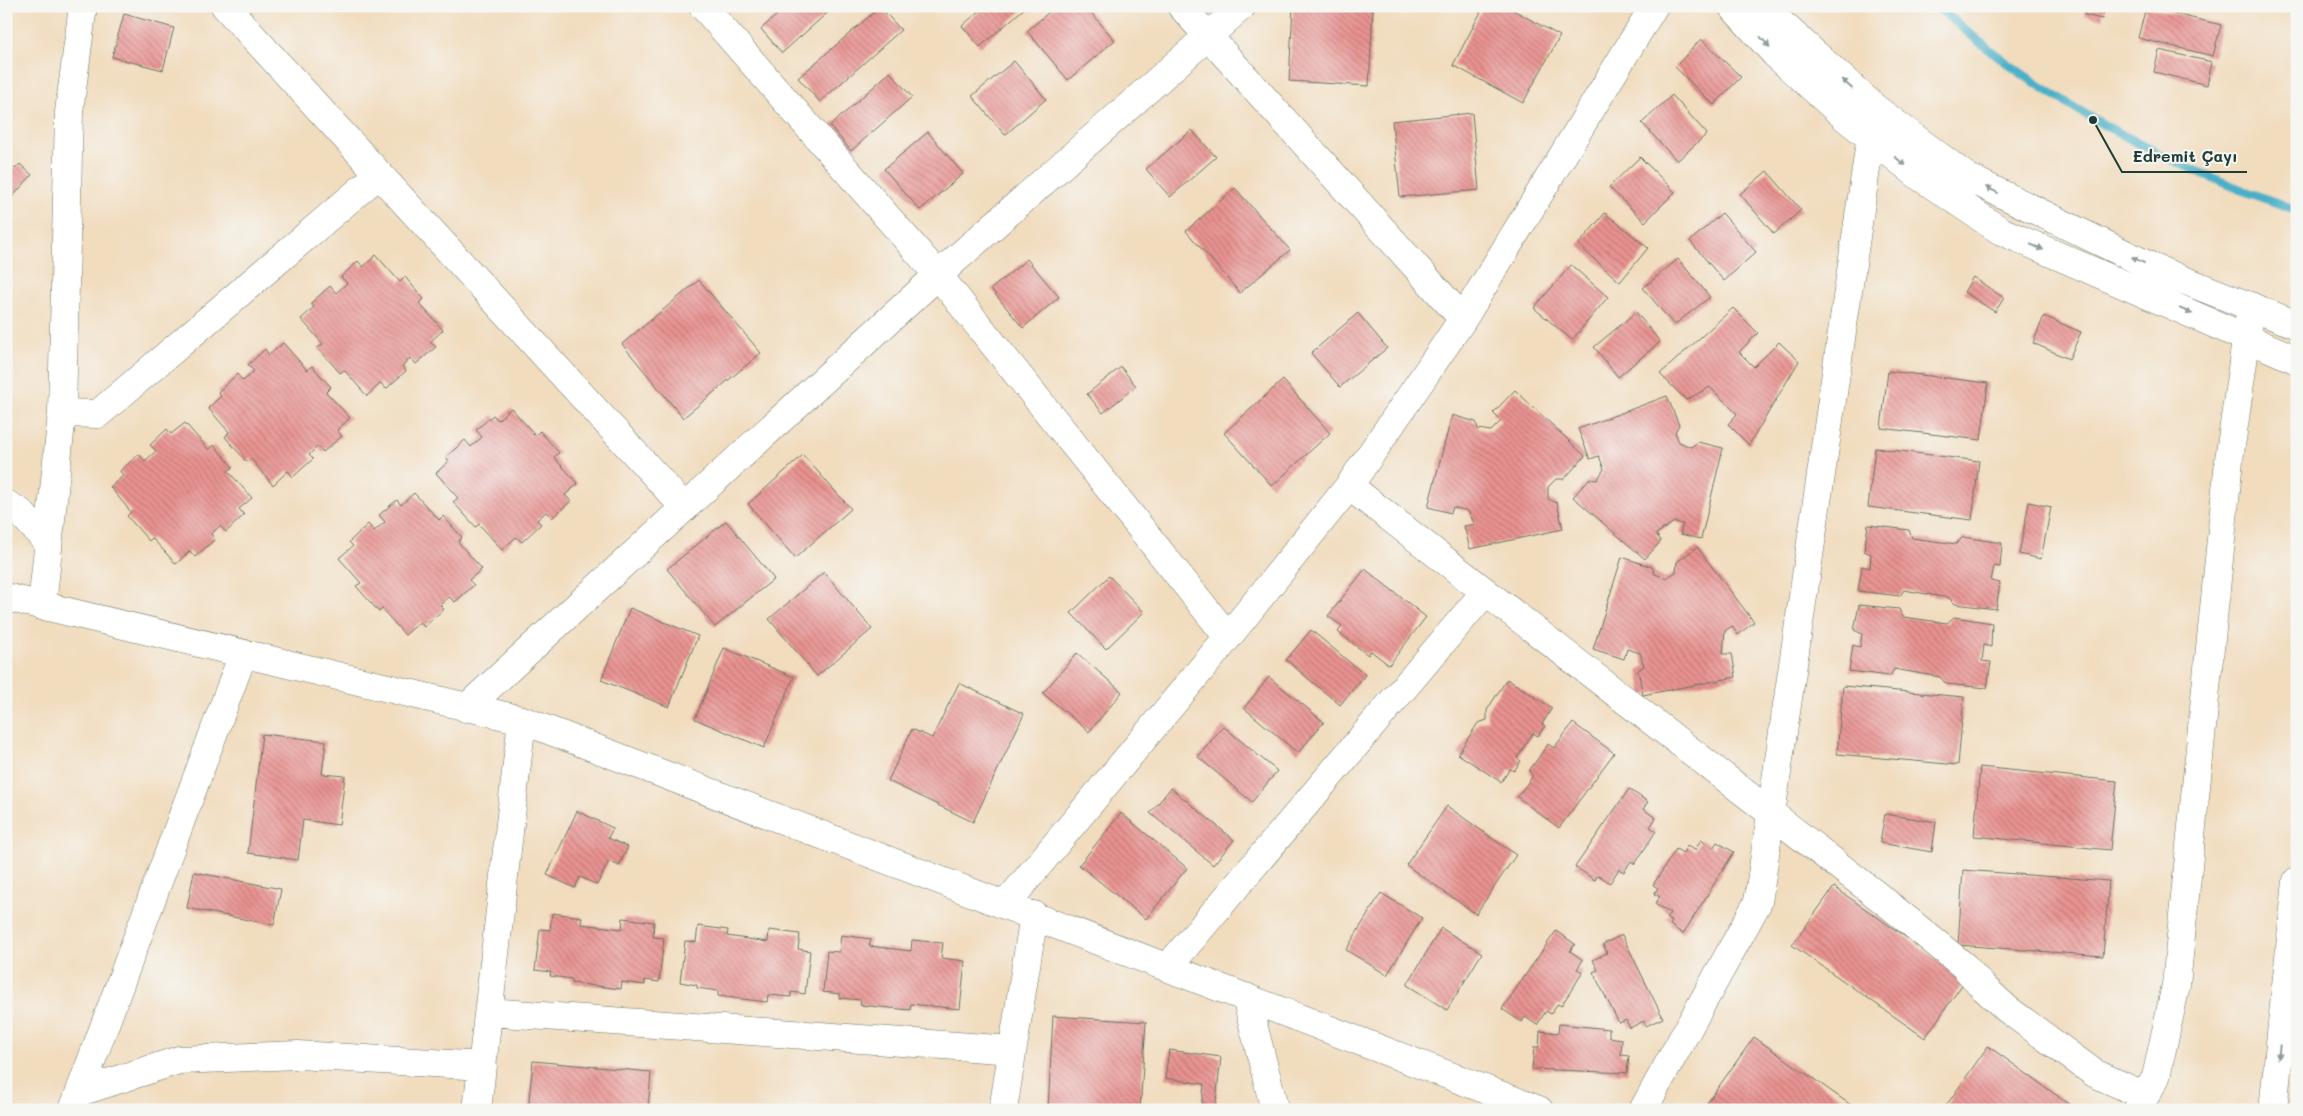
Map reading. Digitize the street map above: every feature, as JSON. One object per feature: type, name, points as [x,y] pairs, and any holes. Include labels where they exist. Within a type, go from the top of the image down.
[{"type":"main road","points":[[42,606],[62,413],[69,112],[83,6]]},
{"type":"main road","points":[[225,6],[685,508]]},
{"type":"main road","points":[[703,6],[938,275],[1228,638]]},
{"type":"main road","points":[[1181,6],[1463,319]]},
{"type":"main road","points":[[466,708],[938,275],[1242,6]]},
{"type":"main road","points":[[1006,904],[1228,638],[1349,486],[1463,319],[1654,6]]},
{"type":"main road","points":[[1732,6],[1775,54],[1847,119],[1919,176],[2001,231],[2297,360]]},
{"type":"main road","points":[[1762,6],[1874,108],[1967,178],[2156,269],[2297,325]]},
{"type":"main road","points":[[1643,1110],[1758,902],[1874,108]]},
{"type":"main road","points":[[62,413],[98,414],[378,174]]},
{"type":"main road","points":[[1349,486],[1888,904],[1964,966],[1988,993],[2007,1009],[2094,1074],[2141,1103],[2156,1077],[2176,985],[2229,460],[2251,306]]},
{"type":"main road","points":[[6,504],[20,512],[48,542]]},
{"type":"main road","points":[[1168,967],[1485,592]]},
{"type":"main road","points":[[6,597],[522,720],[1539,1110]]},
{"type":"main road","points":[[76,1101],[243,654]]},
{"type":"main road","points":[[477,1110],[522,720]]},
{"type":"main road","points":[[2273,1110],[2297,881]]},
{"type":"main road","points":[[1003,1110],[1034,915]]},
{"type":"main road","points":[[1246,997],[1275,1110]]},
{"type":"main road","points":[[489,1012],[1012,1050]]},
{"type":"main road","points":[[76,1101],[179,1060],[298,1055],[483,1066]]},
{"type":"building","points":[[787,6],[835,6],[782,53],[761,29]]},
{"type":"building","points":[[985,6],[1027,6],[980,47],[962,26]]},
{"type":"building","points":[[1056,6],[1085,6],[1115,40],[1068,80],[1027,31]]},
{"type":"building","points":[[1293,6],[1373,9],[1369,86],[1289,81]]},
{"type":"building","points":[[1484,6],[1506,6],[1560,36],[1523,103],[1453,65]]},
{"type":"building","points":[[2086,6],[2105,6],[2102,19],[2084,15]]},
{"type":"building","points":[[880,7],[901,30],[820,102],[798,78]]},
{"type":"building","points":[[2146,7],[2221,25],[2213,56],[2138,38]]},
{"type":"building","points":[[124,14],[174,28],[163,70],[112,57]]},
{"type":"building","points":[[1701,39],[1741,77],[1714,105],[1675,67]]},
{"type":"building","points":[[2159,50],[2212,62],[2207,85],[2154,72]]},
{"type":"building","points":[[1014,61],[1046,99],[1005,135],[972,96]]},
{"type":"building","points":[[890,72],[912,97],[851,151],[830,126]]},
{"type":"building","points":[[1672,95],[1707,134],[1677,161],[1642,123]]},
{"type":"building","points":[[1472,113],[1479,190],[1400,197],[1392,121]]},
{"type":"building","points":[[1192,130],[1216,157],[1170,197],[1146,169]]},
{"type":"building","points":[[928,132],[963,174],[920,210],[884,169]]},
{"type":"building","points":[[1640,157],[1675,192],[1645,222],[1609,187]]},
{"type":"building","points":[[6,160],[15,169],[20,164],[32,175],[6,204]]},
{"type":"building","points":[[1767,171],[1801,210],[1774,234],[1740,194]]},
{"type":"building","points":[[1235,188],[1290,250],[1240,293],[1186,231]]},
{"type":"building","points":[[1605,213],[1648,248],[1620,282],[1578,245]]},
{"type":"building","points":[[1722,213],[1756,252],[1724,281],[1690,241]]},
{"type":"building","points":[[376,255],[400,282],[405,277],[424,299],[419,303],[443,330],[430,342],[436,347],[416,364],[411,358],[402,366],[406,371],[386,389],[381,383],[367,396],[344,370],[340,373],[318,348],[323,344],[301,319],[314,307],[311,303],[330,286],[336,293],[347,283],[341,277],[358,261],[363,267]]},
{"type":"building","points":[[1027,259],[1059,297],[1023,328],[991,289]]},
{"type":"building","points":[[1678,259],[1710,297],[1674,325],[1643,288]]},
{"type":"building","points":[[1571,265],[1608,297],[1572,340],[1534,308]]},
{"type":"building","points":[[1973,277],[2004,298],[1995,312],[1964,292]]},
{"type":"building","points":[[699,280],[761,353],[683,418],[622,344]]},
{"type":"building","points":[[1733,308],[1758,333],[1739,352],[1754,367],[1779,342],[1799,361],[1749,445],[1728,424],[1737,414],[1710,387],[1686,400],[1660,374]]},
{"type":"building","points":[[1636,312],[1660,342],[1618,377],[1594,347]]},
{"type":"building","points":[[1358,313],[1387,348],[1340,387],[1311,353]]},
{"type":"building","points":[[2044,316],[2081,332],[2069,359],[2033,343]]},
{"type":"building","points":[[283,343],[307,370],[312,366],[331,387],[326,392],[350,418],[337,430],[342,436],[323,452],[318,446],[309,455],[313,459],[293,477],[288,471],[273,485],[251,459],[247,462],[225,437],[229,432],[208,408],[221,396],[218,392],[237,374],[243,381],[254,371],[248,365],[265,349],[269,355]]},
{"type":"building","points":[[1121,367],[1136,386],[1103,413],[1087,394]]},
{"type":"building","points":[[1888,371],[1988,383],[1981,440],[1881,428]]},
{"type":"building","points":[[1283,380],[1330,433],[1272,486],[1224,433]]},
{"type":"building","points":[[1515,390],[1585,456],[1564,479],[1556,479],[1548,487],[1548,499],[1557,503],[1563,529],[1470,549],[1464,526],[1475,524],[1468,511],[1453,507],[1451,513],[1428,507],[1452,415],[1476,422],[1478,429],[1491,431],[1501,421],[1493,413]]},
{"type":"building","points":[[1667,396],[1679,425],[1675,432],[1679,442],[1691,447],[1698,442],[1723,448],[1701,539],[1680,534],[1683,524],[1674,522],[1656,534],[1661,541],[1645,559],[1573,497],[1589,479],[1597,480],[1604,469],[1599,456],[1590,459],[1578,429]]},
{"type":"building","points":[[511,408],[535,435],[540,431],[559,453],[554,457],[578,484],[565,495],[571,501],[552,518],[546,512],[537,520],[541,524],[522,542],[516,537],[502,550],[479,524],[476,527],[453,502],[458,498],[436,473],[449,461],[446,457],[465,440],[471,447],[482,437],[476,430],[493,415],[498,420]]},
{"type":"building","points":[[185,423],[209,450],[214,445],[233,467],[228,471],[252,498],[239,509],[244,515],[226,532],[220,526],[211,534],[215,539],[195,557],[190,551],[176,564],[152,538],[149,541],[127,516],[131,512],[110,487],[123,476],[120,471],[139,454],[145,461],[156,451],[150,445],[167,429],[171,434]]},
{"type":"building","points":[[1875,448],[1979,461],[1972,520],[1868,507]]},
{"type":"building","points":[[803,455],[851,509],[795,558],[748,504]]},
{"type":"building","points":[[414,493],[439,520],[443,516],[462,537],[458,542],[482,569],[469,580],[474,585],[455,602],[449,597],[440,605],[444,609],[424,627],[420,622],[405,635],[382,609],[379,612],[356,586],[361,583],[339,558],[353,546],[349,542],[368,524],[374,531],[385,522],[379,515],[397,500],[401,505]]},
{"type":"building","points":[[2029,502],[2051,507],[2041,559],[2019,554]]},
{"type":"building","points":[[726,521],[774,579],[715,627],[667,569]]},
{"type":"building","points":[[1868,525],[1909,530],[1912,538],[1956,544],[1963,537],[2002,543],[2000,567],[1994,566],[1991,581],[2000,583],[1996,609],[1955,604],[1949,598],[1904,590],[1900,596],[1858,591],[1862,566],[1870,568],[1871,554],[1864,551]]},
{"type":"building","points":[[1697,547],[1754,622],[1738,635],[1732,626],[1725,631],[1723,654],[1732,654],[1736,677],[1643,695],[1638,670],[1644,666],[1640,653],[1627,649],[1624,659],[1593,649],[1622,557],[1652,567],[1655,574],[1666,578],[1676,572],[1677,562]]},
{"type":"building","points":[[1365,569],[1426,617],[1389,665],[1371,651],[1368,655],[1338,632],[1342,626],[1328,616]]},
{"type":"building","points":[[824,572],[872,629],[817,676],[769,619]]},
{"type":"building","points":[[1109,576],[1144,612],[1106,649],[1071,613]]},
{"type":"building","points":[[1859,605],[1899,609],[1903,617],[1947,623],[1954,617],[1992,623],[1991,647],[1984,645],[1982,661],[1991,662],[1987,688],[1946,684],[1940,677],[1894,669],[1890,676],[1849,671],[1853,645],[1860,647],[1862,634],[1854,630]]},
{"type":"building","points":[[630,608],[698,636],[669,707],[601,680]]},
{"type":"building","points":[[1311,630],[1365,675],[1340,705],[1286,660]]},
{"type":"building","points":[[724,648],[794,677],[764,748],[695,719]]},
{"type":"building","points":[[1077,653],[1122,692],[1089,732],[1043,693]]},
{"type":"building","points":[[1269,677],[1324,722],[1298,753],[1244,708]]},
{"type":"building","points":[[1507,679],[1552,708],[1542,724],[1545,726],[1538,736],[1533,733],[1517,758],[1521,761],[1514,771],[1510,769],[1501,782],[1458,754],[1478,723],[1487,720],[1487,710]]},
{"type":"building","points":[[959,683],[1024,714],[973,822],[888,781],[912,729],[932,738]]},
{"type":"building","points":[[1843,686],[1964,697],[1958,765],[1837,754]]},
{"type":"building","points":[[1573,723],[1614,753],[1559,828],[1517,797],[1533,776],[1529,771],[1548,744],[1554,748]]},
{"type":"building","points":[[1223,726],[1277,771],[1252,802],[1198,757]]},
{"type":"building","points":[[262,734],[326,741],[322,774],[345,776],[339,825],[303,820],[298,860],[248,853]]},
{"type":"building","points":[[1980,767],[2117,781],[2110,850],[1974,836]]},
{"type":"building","points":[[1171,788],[1234,840],[1213,865],[1150,813]]},
{"type":"building","points":[[1629,789],[1648,802],[1643,809],[1656,818],[1650,827],[1656,831],[1635,864],[1631,861],[1624,872],[1619,869],[1610,883],[1598,875],[1595,880],[1575,867]]},
{"type":"building","points":[[1447,806],[1516,855],[1476,914],[1406,865]]},
{"type":"building","points":[[577,811],[613,828],[608,838],[628,847],[619,866],[609,861],[597,885],[580,877],[575,888],[547,875]]},
{"type":"building","points":[[1121,813],[1187,868],[1146,919],[1079,865]]},
{"type":"building","points":[[1885,814],[1936,822],[1932,852],[1880,843]]},
{"type":"building","points":[[1701,840],[1713,848],[1717,842],[1734,852],[1683,934],[1670,925],[1672,922],[1666,918],[1670,913],[1655,904],[1660,897],[1654,894],[1658,888],[1653,885],[1676,849],[1683,853],[1687,846],[1695,850]]},
{"type":"building","points":[[1963,870],[2109,881],[2103,956],[1958,945]]},
{"type":"building","points":[[194,872],[281,889],[274,925],[187,908]]},
{"type":"building","points":[[1834,887],[1966,979],[1925,1038],[1792,945]]},
{"type":"building","points":[[1381,893],[1422,918],[1387,975],[1346,950]]},
{"type":"building","points":[[552,913],[582,917],[581,924],[622,929],[623,918],[654,922],[653,937],[664,938],[659,982],[645,980],[645,985],[622,982],[621,989],[572,983],[572,979],[550,976],[551,972],[535,970],[540,929],[550,930]]},
{"type":"building","points":[[698,926],[728,930],[727,936],[768,942],[769,930],[800,934],[798,949],[810,951],[805,994],[791,992],[791,997],[768,995],[767,1002],[718,996],[718,991],[697,988],[697,985],[680,982],[685,941],[696,942]]},
{"type":"building","points":[[1441,928],[1482,953],[1447,1010],[1407,985]]},
{"type":"building","points":[[1556,931],[1575,944],[1570,951],[1583,960],[1577,969],[1583,972],[1561,1006],[1558,1004],[1551,1014],[1546,1011],[1537,1025],[1525,1017],[1522,1022],[1502,1009]]},
{"type":"building","points":[[841,935],[871,939],[869,946],[911,951],[912,940],[943,943],[941,958],[965,961],[960,1009],[911,1004],[910,1010],[860,1005],[861,1000],[839,998],[840,994],[823,992],[827,951],[839,952]]},
{"type":"building","points":[[1622,935],[1663,1018],[1646,1026],[1644,1021],[1630,1028],[1626,1020],[1619,1023],[1593,972],[1598,970],[1593,960],[1607,953],[1603,944]]},
{"type":"building","points":[[1053,1016],[1146,1022],[1140,1110],[1048,1110]]},
{"type":"building","points":[[1559,1024],[1609,1029],[1609,1037],[1622,1039],[1621,1055],[1629,1056],[1627,1073],[1532,1069],[1534,1047],[1539,1047],[1540,1031],[1558,1033]]},
{"type":"building","points":[[1754,1037],[1858,1110],[1717,1110],[1707,1103]]},
{"type":"building","points":[[1988,1046],[2077,1110],[1943,1110]]},
{"type":"building","points":[[1169,1050],[1221,1057],[1215,1110],[1201,1110],[1204,1084],[1165,1078]]},
{"type":"building","points":[[533,1061],[651,1072],[648,1110],[528,1110]]},
{"type":"waterway","points":[[1936,6],[2033,81],[2107,127],[2200,173],[2297,210]]},
{"type":"place","name":"Edremit Çayı","points":[[2093,120]]}]
